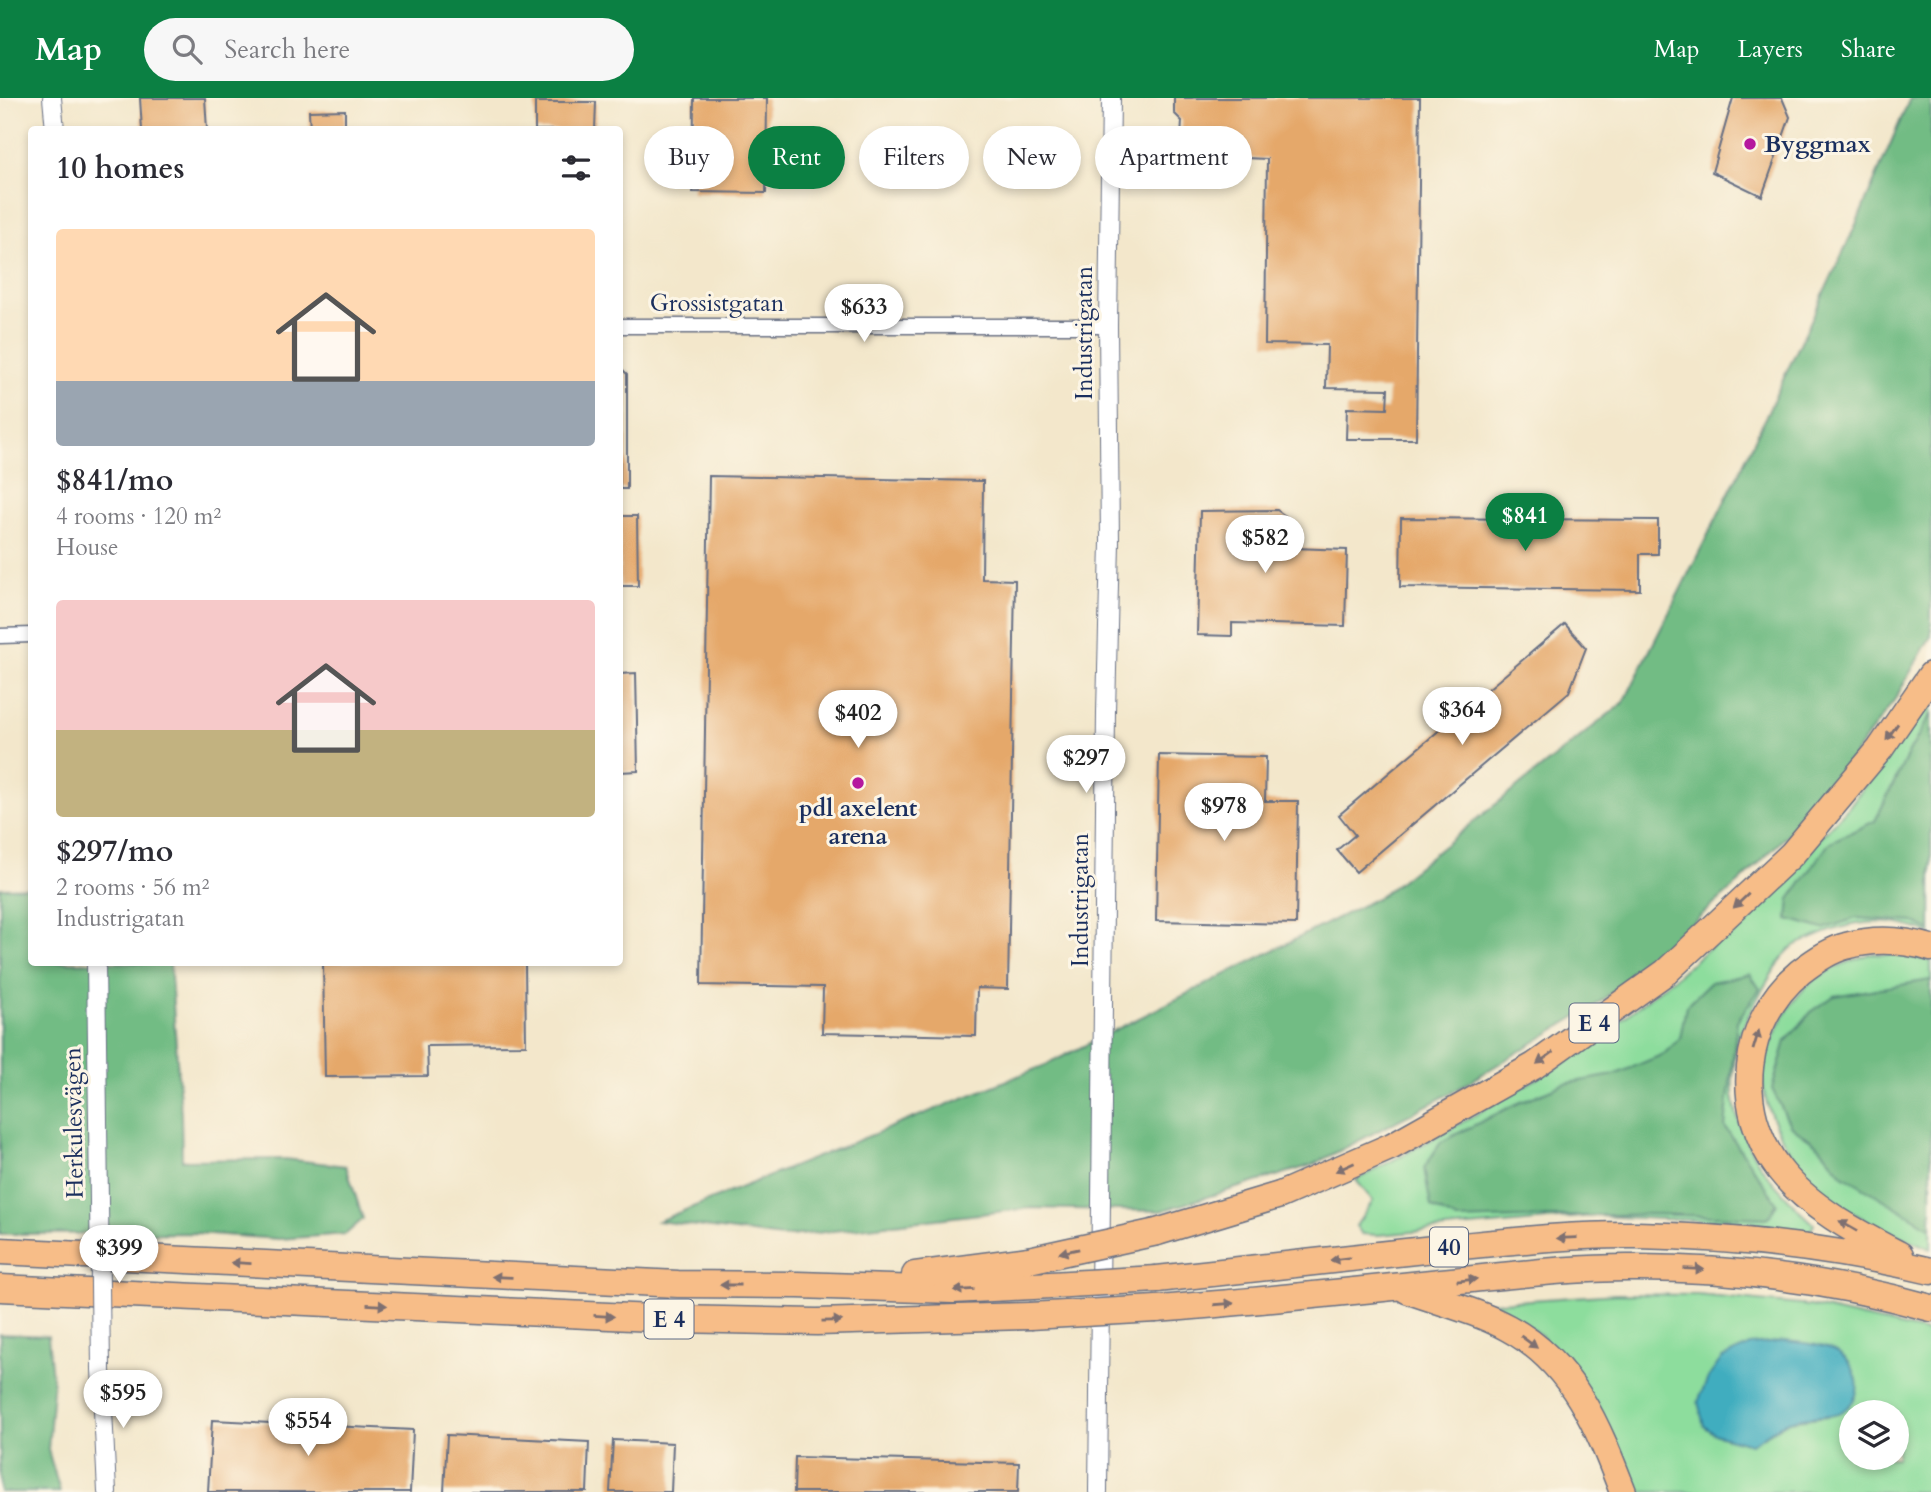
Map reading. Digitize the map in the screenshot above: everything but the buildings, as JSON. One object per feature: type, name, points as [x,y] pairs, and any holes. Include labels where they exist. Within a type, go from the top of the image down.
[{"type":"highway","name":"E 4","points":[[0,1251],[678,1284],[798,1285],[950,1272],[1029,1260],[1157,1232],[1280,1195],[1392,1146],[1534,1066],[1655,980],[1791,854],[1880,749],[1931,675]]},
{"type":"highway","points":[[1930,1271],[1835,1219],[1779,1169],[1761,1139],[1750,1103],[1748,1067],[1756,1034],[1769,1006],[1790,981],[1814,961],[1845,946],[1881,941],[1914,943],[1931,948]]},
{"type":"highway","name":"40","points":[[798,1285],[953,1290],[1157,1279],[1532,1239],[1635,1235],[1799,1247],[1873,1258],[1930,1271]]},
{"type":"highway","name":"E 4","points":[[0,1288],[675,1319],[817,1322],[1030,1316],[1156,1309],[1275,1300],[1557,1270],[1636,1268],[1713,1270],[1822,1283],[1931,1308]]},
{"type":"highway","points":[[1399,1287],[1507,1327],[1534,1344],[1562,1372],[1582,1398],[1623,1492]]},
{"type":"street","points":[[52,98],[55,126]]},
{"type":"street","name":"Industrigatan","points":[[1098,1492],[1110,569],[1108,326],[1111,98]]},
{"type":"street","name":"Grossistgatan","points":[[623,326],[1108,326]]},
{"type":"street","points":[[0,636],[28,635]]},
{"type":"street","name":"Herkulesvägen","points":[[96,966],[101,1369],[107,1492]]},
{"type":"green space","points":[[1910,98],[1931,98],[1931,636],[1895,699],[1817,805],[1741,881],[1599,1003],[1451,1093],[1312,1165],[1161,1211],[1031,1208],[782,1237],[658,1221],[1048,1064],[1381,896],[1624,702],[1739,473],[1854,229]]},
{"type":"green space","points":[[1931,695],[1931,934],[1901,924],[1872,922],[1842,927],[1794,946],[1783,957],[1768,981],[1745,1022],[1737,1043],[1733,1096],[1744,1135],[1752,1152],[1773,1182],[1814,1224],[1810,1232],[1746,1222],[1592,1216],[1378,1235],[1362,1234],[1356,1226],[1373,1201],[1356,1180],[1444,1133],[1577,1055],[1679,974],[1741,920],[1848,808]]},
{"type":"green space","points":[[1931,714],[1931,931],[1913,922],[1857,918],[1823,929],[1788,919],[1790,899],[1830,842],[1875,821]]},
{"type":"green space","points":[[28,887],[28,966],[170,966],[182,1160],[285,1159],[346,1166],[363,1219],[346,1234],[279,1239],[196,1233],[0,1234],[0,888]]},
{"type":"green space","points":[[1870,954],[1899,955],[1931,961],[1931,1249],[1853,1213],[1814,1184],[1788,1148],[1772,1118],[1763,1088],[1769,1049],[1795,999],[1822,975]]},
{"type":"green space","points":[[1750,974],[1760,989],[1737,1021],[1725,1127],[1777,1203],[1769,1218],[1650,1214],[1457,1220],[1431,1207],[1424,1168],[1441,1142],[1563,1084],[1614,1075],[1664,1054],[1680,1038],[1686,1006],[1711,982]]},
{"type":"green space","points":[[1930,980],[1931,1228],[1843,1175],[1819,1146],[1790,1125],[1772,1089],[1786,1041],[1811,1012],[1834,996]]},
{"type":"green space","points":[[1617,1294],[1698,1295],[1810,1306],[1931,1333],[1931,1492],[1635,1492],[1542,1336],[1509,1314],[1486,1303]],"holes":[[[1835,1415],[1789,1421],[1751,1444],[1717,1435],[1704,1426]]]},
{"type":"green space","points":[[0,1334],[48,1336],[53,1388],[48,1450],[60,1492],[0,1492]]},
{"type":"water","points":[[1786,1341],[1833,1350],[1848,1361],[1854,1372],[1856,1395],[1853,1400],[1839,1400],[1839,1412],[1836,1414],[1789,1421],[1751,1444],[1717,1435],[1704,1426],[1698,1402],[1708,1378],[1722,1358],[1750,1345]]},
{"type":"place","name":"Byggmax","points":[[1750,144]]},
{"type":"place","name":"pdl axelent arena","points":[[858,783]]}]
